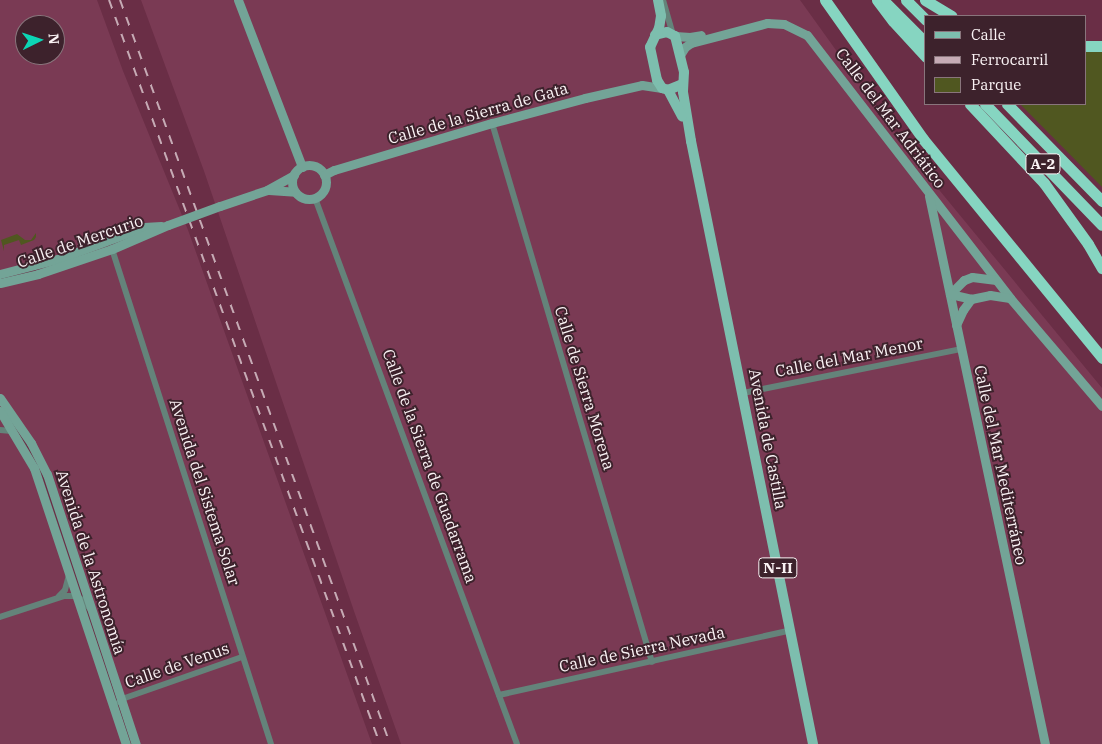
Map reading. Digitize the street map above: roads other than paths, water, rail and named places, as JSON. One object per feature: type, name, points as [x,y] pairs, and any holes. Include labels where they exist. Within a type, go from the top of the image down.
[{"type":"highway","points":[[825,0],[923,138],[1102,358]]},
{"type":"highway","points":[[877,0],[893,21],[924,54]]},
{"type":"highway","points":[[883,0],[924,41]]},
{"type":"highway","points":[[906,0],[924,18]]},
{"type":"highway","points":[[925,0],[950,15]]},
{"type":"highway","points":[[1087,46],[1102,46]]},
{"type":"highway","points":[[971,105],[1044,183],[1088,244],[1102,268]]},
{"type":"highway","name":"A-2","points":[[986,105],[1102,225]]},
{"type":"highway","name":"A-2","points":[[1009,105],[1102,201]]},
{"type":"main road","name":"N-II","points":[[658,0],[661,16],[659,28],[650,47],[658,83],[665,89]]},
{"type":"main road","points":[[655,35],[667,32],[674,35]]},
{"type":"main road","name":"N-II","points":[[674,35],[684,72],[683,84]]},
{"type":"main road","points":[[665,89],[683,84]]},
{"type":"main road","name":"Avenida de Castilla","points":[[683,84],[684,105],[691,141],[813,744]]},
{"type":"main road","name":"Avenida de Castilla","points":[[665,89],[674,98],[691,141]]},
{"type":"street","points":[[238,0],[302,167]]},
{"type":"street","name":"N-II","points":[[663,0],[674,35]]},
{"type":"street","name":"Calle del Mar Adriático","points":[[680,55],[685,46],[691,43],[732,34],[736,31],[767,23],[784,24],[807,34],[1010,298],[1102,406]]},
{"type":"street","name":"Calle del Mar Adriático","points":[[674,35],[690,37],[731,29],[736,31]]},
{"type":"street","points":[[642,86],[653,75],[655,69]]},
{"type":"street","name":"Calle de la Sierra de Gata","points":[[324,175],[334,170],[492,123],[642,86],[665,89]]},
{"type":"street","name":"Calle de Sierra Morena","points":[[492,123],[652,662]]},
{"type":"street","points":[[302,167],[316,167],[324,175],[324,188],[315,198],[308,199],[295,192],[267,190],[294,175],[302,167]]},
{"type":"street","points":[[294,175],[292,186],[295,192]]},
{"type":"street","name":"Calle de Mercurio","points":[[0,283],[38,274],[112,249],[220,206],[267,190]]},
{"type":"street","name":"Calle del Mar Mediterráneo","points":[[928,192],[1045,744]]},
{"type":"street","name":"Calle de la Sierra de Guadarrama","points":[[315,198],[517,744]]},
{"type":"street","name":"Calle de Mercurio","points":[[0,274],[39,265],[144,227],[168,226]]},
{"type":"street","points":[[90,248],[112,249],[128,233]]},
{"type":"street","name":"Avenida del Sistema Solar","points":[[112,249],[271,744]]},
{"type":"street","points":[[950,294],[964,280],[972,277],[996,280]]},
{"type":"street","points":[[950,294],[971,299],[990,295],[1010,298]]},
{"type":"street","points":[[956,325],[971,299]]},
{"type":"street","name":"Calle del Mar Menor","points":[[743,393],[961,349]]},
{"type":"street","name":"Avenida de la Astronomía","points":[[0,398],[2,413],[34,468],[115,712],[132,743]]},
{"type":"street","name":"Avenida de la Astronomía","points":[[2,413],[31,444],[47,474],[122,699],[132,743]]},
{"type":"street","points":[[0,430],[12,431]]},
{"type":"street","points":[[58,597],[65,590],[69,575]]},
{"type":"street","points":[[0,617],[58,597],[75,596],[83,600],[94,616]]},
{"type":"street","name":"Calle de Sierra Nevada","points":[[499,694],[791,630]]},
{"type":"street","name":"Calle de Venus","points":[[115,712],[122,699],[242,657]]},
{"type":"street","name":"Calle de Venus","points":[[107,688],[114,695],[122,699]]},
{"type":"railway","points":[[109,0],[380,744]]},
{"type":"railway","points":[[120,0],[390,744]]}]
